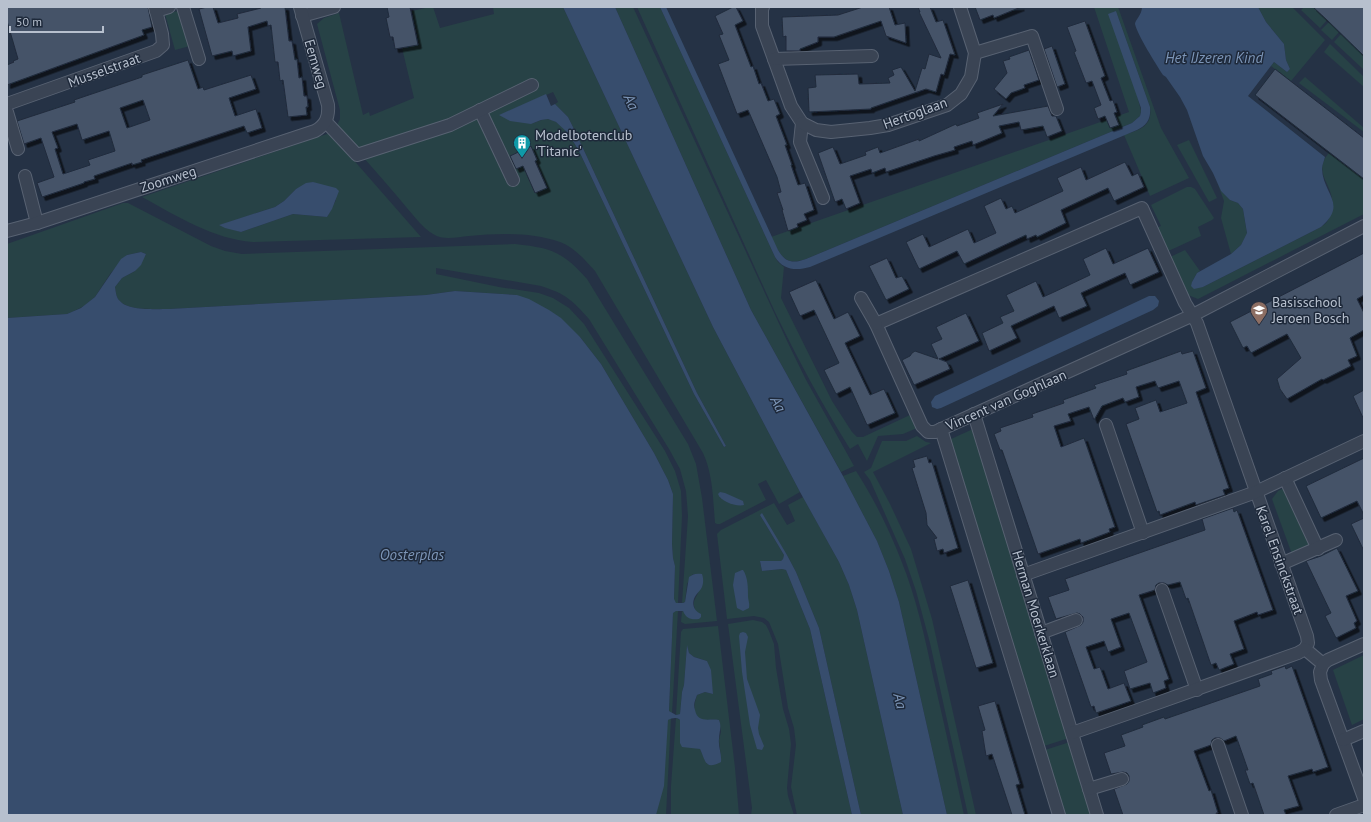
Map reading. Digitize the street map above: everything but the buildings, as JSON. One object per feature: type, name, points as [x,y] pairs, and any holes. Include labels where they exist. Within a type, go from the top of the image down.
[{"type":"street","points":[[155,9],[169,7]]},
{"type":"street","points":[[183,7],[199,59]]},
{"type":"street","points":[[301,12],[334,7]]},
{"type":"street","points":[[763,7],[762,26],[791,106],[802,123],[800,142],[823,198]]},
{"type":"street","name":"Hertoglaan","points":[[802,123],[816,130],[831,132],[888,125],[947,104],[961,94],[971,77],[975,53],[960,7]]},
{"type":"street","name":"Musselstraat","points":[[7,104],[156,51],[163,45],[162,34],[155,9]]},
{"type":"street","name":"Eemweg","points":[[301,12],[328,105],[329,113],[326,122]]},
{"type":"street","points":[[975,53],[1032,36],[1057,109]]},
{"type":"street","points":[[774,59],[872,56]]},
{"type":"street","points":[[326,122],[357,155],[450,124],[532,85]]},
{"type":"street","points":[[480,110],[513,180]]},
{"type":"street","points":[[7,112],[18,149]]},
{"type":"street","name":"Zoomweg","points":[[7,231],[37,223],[315,131],[326,122]]},
{"type":"street","points":[[25,176],[37,223]]},
{"type":"street","points":[[876,324],[1142,208],[1185,303],[1193,315]]},
{"type":"street","name":"Vincent van Goghlaan","points":[[861,298],[876,324],[922,426],[928,432],[935,432],[1193,315],[1364,226]]},
{"type":"street","name":"Karel Ensinckstraat","points":[[1193,315],[1307,636],[1308,643],[1305,649]]},
{"type":"street","name":"Herman Moerkerklaan","points":[[974,414],[1097,815]]},
{"type":"street","points":[[1106,425],[1143,533]]},
{"type":"street","points":[[941,429],[1060,815]]},
{"type":"street","points":[[1024,575],[1256,492],[1364,441]]},
{"type":"street","points":[[1285,478],[1318,549]]},
{"type":"street","points":[[1281,564],[1336,540]]},
{"type":"street","points":[[1162,590],[1197,690]]},
{"type":"street","points":[[1041,633],[1076,620]]},
{"type":"street","points":[[1364,644],[1328,660],[1323,664],[1320,672],[1321,680],[1364,798]]},
{"type":"street","points":[[1072,733],[1197,690],[1298,653],[1305,649],[1323,664]]},
{"type":"street","points":[[1343,740],[1364,731]]},
{"type":"street","points":[[1218,745],[1242,815]]},
{"type":"street","points":[[1089,789],[1122,778]]},
{"type":"street","points":[[1336,815],[1364,805]]},
{"type":"green space","points":[[433,7],[440,28],[494,14],[493,7],[563,7],[713,327],[800,492],[779,504],[766,480],[758,484],[766,500],[720,524],[715,523],[711,478],[703,453],[595,271],[575,250],[560,242],[538,236],[503,234],[451,238],[437,236],[419,222],[363,157],[447,122],[357,151],[355,144],[336,127],[340,119],[340,110],[317,24],[324,18],[339,13],[363,115],[369,112],[370,116],[414,98],[402,48],[419,44],[412,11]],"holes":[[[553,92],[558,102],[555,104],[568,117],[574,129],[697,393],[726,446],[724,447],[694,394],[579,151],[570,137],[562,127],[553,120],[545,119],[530,123],[500,115]]]},
{"type":"green space","points":[[615,7],[633,7],[788,343],[805,378],[854,466],[841,472],[751,310]]},
{"type":"green space","points":[[637,7],[660,7],[775,257],[784,267],[781,298],[832,401],[852,432],[857,437],[863,437],[910,415],[917,428],[903,434],[878,436],[867,461],[858,444],[850,449],[792,346],[774,310]]},
{"type":"green space","points":[[1094,7],[1118,7],[1161,128],[1189,178],[1150,196],[1124,135],[1144,127],[1149,119],[1150,107],[1116,11],[1141,111],[1140,116],[1132,123],[806,259],[793,261],[788,260],[780,254],[771,237],[1129,112]]},
{"type":"green space","points":[[1258,7],[1292,7],[1325,40],[1291,81],[1271,66],[1274,62],[1287,72],[1290,69],[1286,60],[1284,44],[1266,22]]},
{"type":"green space","points":[[1304,7],[1318,7],[1316,10],[1327,20],[1320,28],[1301,10]]},
{"type":"green space","points":[[178,11],[180,12],[190,46],[175,50],[165,14]]},
{"type":"green space","points":[[1329,22],[1339,32],[1332,40],[1321,30]]},
{"type":"green space","points":[[1341,34],[1364,56],[1363,69],[1334,42]]},
{"type":"green space","points":[[1330,44],[1364,77],[1364,87],[1324,52]]},
{"type":"green space","points":[[1305,77],[1364,128],[1364,132],[1299,83]]},
{"type":"green space","points":[[330,133],[421,237],[253,242],[238,240],[196,226],[142,197]],"holes":[[[313,182],[336,200],[327,217],[293,214],[241,232],[220,225],[275,207],[284,201],[296,189]]]},
{"type":"green space","points":[[1189,140],[1217,198],[1209,202],[1177,145]]},
{"type":"green space","points":[[1329,153],[1364,179],[1364,214],[1198,299],[1188,295],[1168,258],[1185,250],[1200,271],[1197,273],[1192,282],[1203,287],[1321,227],[1326,223],[1330,216],[1332,201],[1331,193],[1322,171],[1322,165],[1324,159]]},
{"type":"green space","points":[[1217,182],[1221,191],[1230,200],[1238,203],[1243,209],[1247,234],[1241,245],[1231,254],[1221,218],[1224,201]]},
{"type":"green space","points":[[1187,187],[1195,189],[1214,218],[1198,227],[1201,236],[1164,253],[1153,229],[1161,226],[1151,205]]},
{"type":"green space","points":[[123,203],[128,203],[211,246],[225,251],[242,254],[515,244],[547,249],[563,257],[587,279],[688,444],[696,464],[702,498],[717,621],[685,624],[681,622],[682,611],[696,612],[694,602],[700,588],[702,574],[693,574],[687,584],[685,602],[682,603],[688,516],[686,491],[680,469],[589,319],[568,298],[541,286],[436,268],[436,274],[499,287],[539,293],[553,298],[569,308],[584,324],[665,451],[675,471],[681,491],[682,516],[678,603],[674,600],[675,566],[672,544],[673,494],[668,480],[654,453],[601,364],[580,337],[517,295],[455,291],[426,295],[169,309],[143,309],[124,304],[116,295],[115,287],[122,278],[135,271],[146,254],[141,252],[127,255],[110,274],[95,297],[84,306],[72,312],[67,314],[7,318],[7,244]]},
{"type":"green space","points":[[973,429],[1069,738],[1044,746],[952,445],[951,439]]},
{"type":"green space","points":[[917,436],[926,442],[931,443],[873,472],[911,549],[932,619],[976,815],[968,815],[930,643],[916,591],[905,559],[870,480],[864,472],[871,468],[882,441],[906,441]]},
{"type":"green space","points":[[856,471],[875,503],[891,537],[901,560],[916,603],[964,815],[947,815],[899,602],[877,541],[843,476]]},
{"type":"green space","points":[[1286,487],[1311,541],[1310,549],[1293,557],[1272,499],[1278,491]]},
{"type":"green space","points":[[803,497],[839,562],[849,585],[857,610],[903,815],[861,815],[819,628],[796,572],[787,555],[760,515],[784,555],[781,561],[760,562],[762,571],[786,570],[810,629],[852,815],[797,815],[791,787],[796,745],[794,728],[788,708],[778,644],[769,622],[764,618],[754,616],[727,619],[717,534],[721,530],[774,503],[787,525],[795,521],[788,505]]},
{"type":"green space","points":[[678,611],[672,713],[669,711],[673,612]]},
{"type":"green space","points":[[753,620],[762,622],[766,625],[774,644],[776,668],[791,744],[787,788],[794,815],[751,815],[752,808],[728,624]]},
{"type":"green space","points":[[718,626],[735,768],[739,815],[671,815],[671,786],[676,718],[680,720],[680,743],[700,749],[707,764],[721,758],[719,740],[721,732],[719,720],[700,719],[695,714],[697,695],[705,692],[713,694],[707,661],[694,657],[689,653],[687,646],[680,714],[676,715],[681,632],[683,629]]},
{"type":"green space","points":[[1364,655],[1364,719],[1352,725],[1333,670]]},
{"type":"green space","points":[[671,718],[666,815],[656,815],[668,720]]},
{"type":"green space","points":[[1070,742],[1092,815],[1065,815],[1045,750]]},
{"type":"water","name":"Aa","points":[[563,7],[615,7],[751,310],[843,476],[877,541],[899,602],[947,815],[903,815],[857,610],[849,585],[839,562],[800,492],[713,327]]},
{"type":"water","points":[[660,7],[666,7],[778,250],[783,257],[793,262],[806,259],[1132,123],[1140,116],[1141,108],[1108,14],[1116,11],[1150,107],[1150,115],[1146,124],[1137,130],[810,267],[800,269],[790,268],[782,265],[775,257]]},
{"type":"water","name":"Het IJzeren Kind","points":[[1142,7],[1258,7],[1266,22],[1284,44],[1286,60],[1290,69],[1287,72],[1274,62],[1248,96],[1325,157],[1322,168],[1323,178],[1333,205],[1333,212],[1329,219],[1321,227],[1203,287],[1194,289],[1191,286],[1197,273],[1231,254],[1241,245],[1247,233],[1243,209],[1238,203],[1230,200],[1221,191],[1203,156],[1187,110],[1180,97],[1163,75],[1137,29],[1135,24]]},
{"type":"water","points":[[546,94],[551,106],[555,104],[568,117],[697,393],[726,446],[724,447],[694,394],[579,151],[568,133],[556,122],[548,119],[531,124],[510,121],[499,115]]},
{"type":"water","points":[[313,182],[336,188],[339,191],[327,217],[293,214],[241,232],[219,225],[275,207],[284,201],[296,189],[306,183]]},
{"type":"water","name":"Oosterplas","points":[[141,252],[146,254],[141,265],[135,271],[122,278],[115,287],[116,295],[119,300],[124,304],[136,308],[169,309],[426,295],[455,291],[517,295],[529,299],[561,318],[580,337],[601,364],[654,453],[668,480],[673,494],[672,544],[675,566],[674,599],[676,603],[685,602],[689,577],[695,574],[702,574],[703,585],[694,598],[693,603],[696,611],[701,614],[701,617],[699,619],[691,619],[687,617],[683,611],[676,611],[673,613],[669,711],[676,715],[680,714],[687,645],[689,653],[694,657],[707,661],[711,670],[713,694],[705,692],[697,695],[694,706],[696,714],[701,719],[719,720],[721,762],[709,765],[705,761],[700,749],[682,747],[680,743],[680,720],[674,718],[668,720],[664,786],[656,815],[7,815],[7,318],[67,314],[81,308],[95,297],[121,259],[127,255]]},
{"type":"water","points":[[1149,296],[1155,296],[1159,301],[1158,306],[1153,310],[941,408],[937,409],[932,407],[931,402],[935,396]]},
{"type":"water","points":[[720,492],[743,501],[744,505],[737,505],[725,501],[719,497],[718,494]]},
{"type":"water","points":[[762,513],[796,572],[819,628],[861,815],[852,815],[810,629],[786,570],[762,571],[760,561],[781,561],[784,555],[760,515]]},
{"type":"water","points":[[742,570],[747,579],[749,605],[749,608],[743,611],[737,608],[733,585],[735,573]]},
{"type":"water","points":[[740,633],[746,633],[748,637],[745,652],[747,679],[760,715],[758,728],[764,746],[762,750],[757,749],[750,725],[742,672],[739,636]]},
{"type":"place","name":"Modelbotenclub 'Titanic'","points":[[522,158]]},
{"type":"place","name":"Basisschool Jeroen Bosch","points":[[1259,325]]}]
